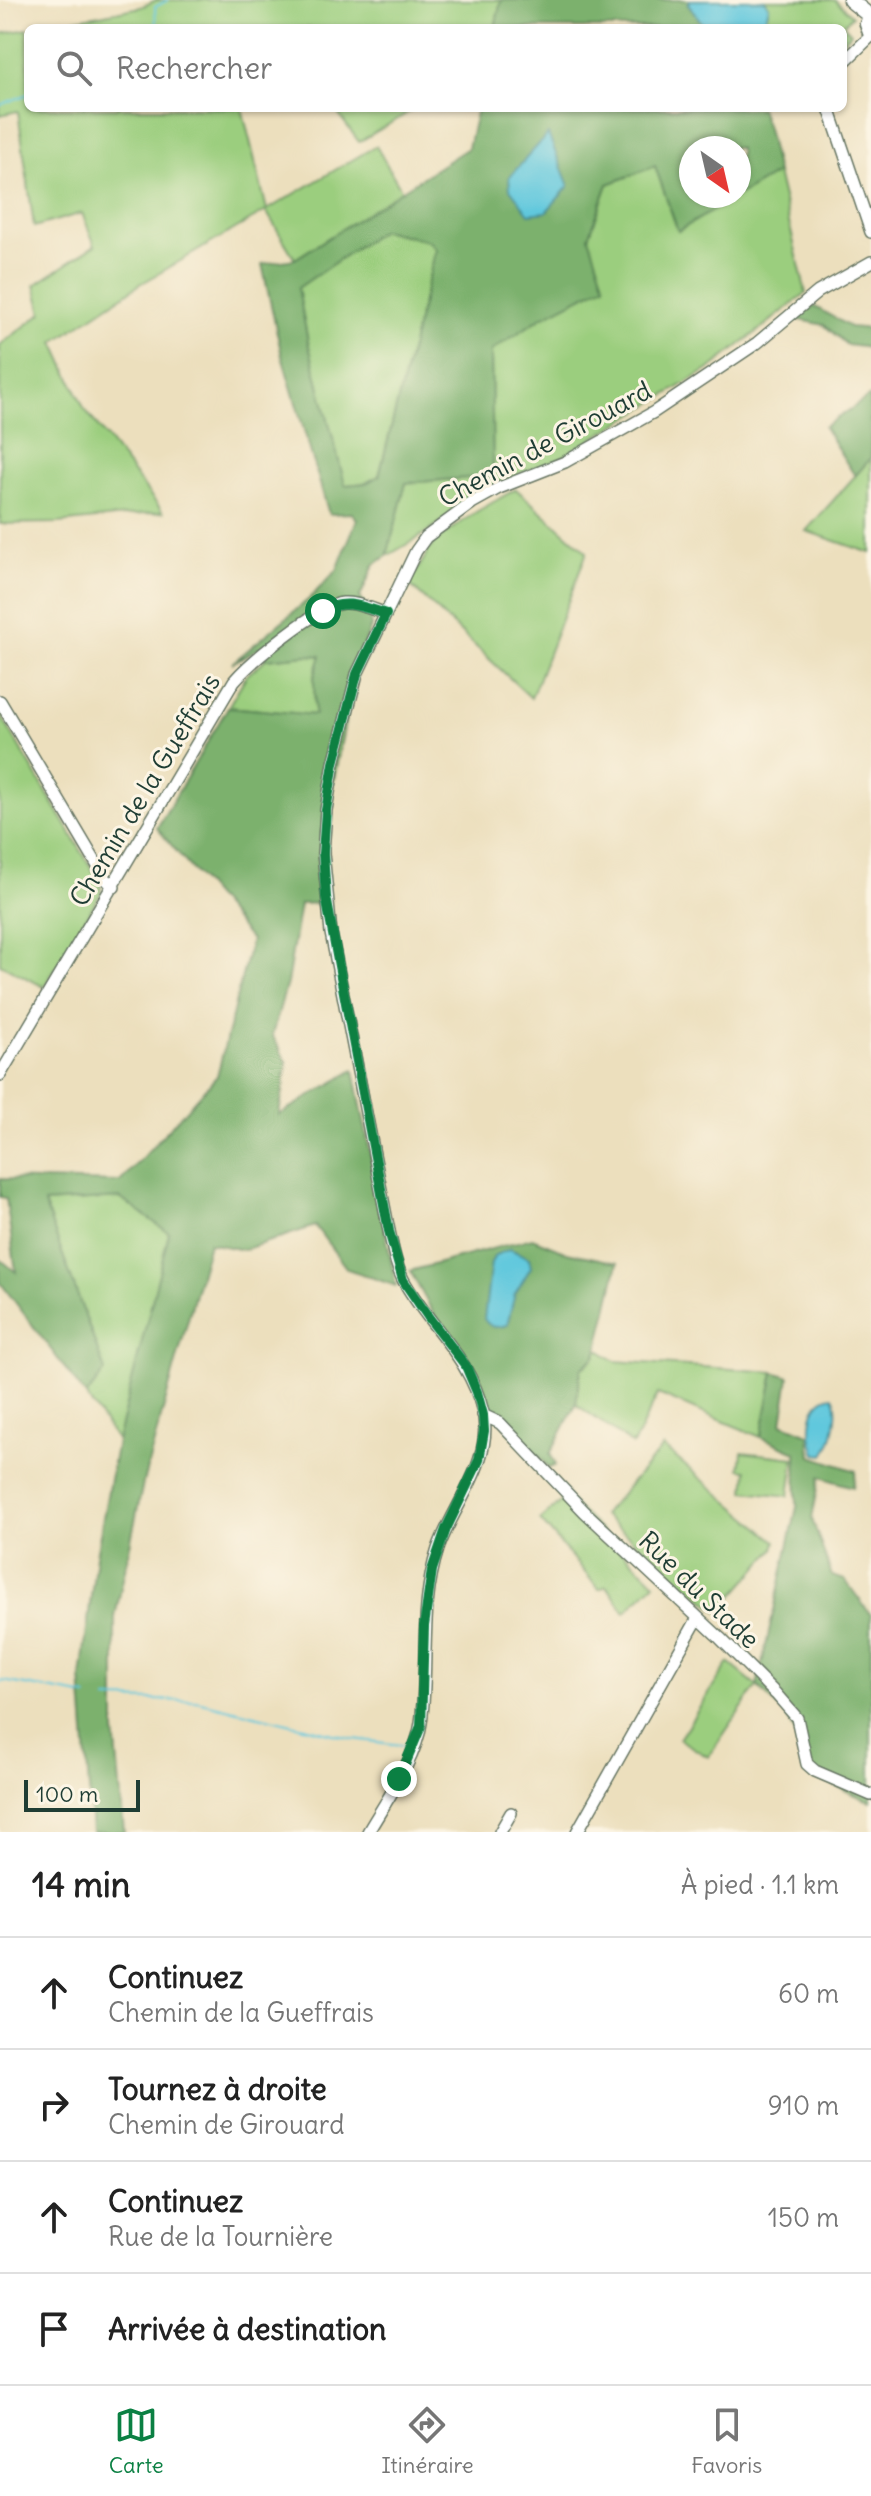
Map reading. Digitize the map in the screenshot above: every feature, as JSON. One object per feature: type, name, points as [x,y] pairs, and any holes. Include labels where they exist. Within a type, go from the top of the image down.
[{"type":"main road","points":[[850,0],[871,16],[867,24],[871,36]]},
{"type":"street","points":[[847,59],[871,36]]},
{"type":"street","points":[[830,112],[871,232]]},
{"type":"street","name":"Chemin de Girouard","points":[[368,1832],[399,1779],[421,1726],[425,1612],[432,1570],[438,1548],[479,1460],[484,1431],[483,1415],[466,1366],[416,1300],[398,1266],[326,897],[323,853],[326,810],[334,763],[357,674],[416,551],[441,524],[499,488],[565,462],[654,412],[757,343],[818,292],[871,262]]},
{"type":"street","name":"Chemin de la Gueffrais","points":[[0,1075],[234,681],[253,661],[331,606],[351,603],[386,614]]},
{"type":"street","points":[[0,701],[105,878],[114,887]]},
{"type":"street","name":"Rue du Stade","points":[[483,1415],[500,1423],[585,1512],[698,1618],[797,1718],[807,1764],[815,1771],[871,1795]]},
{"type":"street","points":[[577,1832],[698,1618]]},
{"type":"street","points":[[500,1832],[511,1813]]},
{"type":"green space","points":[[156,0],[501,0],[496,24],[53,24],[141,7]]},
{"type":"green space","points":[[501,0],[690,0],[688,5],[703,24],[496,24]]},
{"type":"green space","points":[[765,0],[835,0],[852,16],[844,24],[764,24],[769,7]]},
{"type":"green space","points":[[24,30],[24,112],[243,112],[267,210],[376,146],[402,191],[295,259],[266,211],[139,285],[54,342],[84,408],[163,512],[58,523],[0,524],[0,345],[42,313],[35,285],[95,245],[82,213],[34,227],[18,111],[0,115],[0,34]]},
{"type":"green space","points":[[337,112],[409,112],[359,142]]},
{"type":"green space","points":[[476,112],[761,112],[767,128],[777,173],[751,188],[751,136],[679,136],[679,208],[717,208],[678,231],[655,166],[608,184],[589,237],[605,285],[542,317],[491,351],[493,476],[406,483],[387,556],[374,565],[360,597],[370,616],[371,626],[356,667],[318,860],[321,903],[300,904],[287,983],[272,1035],[287,1063],[279,1115],[354,1070],[396,1286],[347,1269],[315,1226],[243,1250],[209,1243],[143,1483],[115,1617],[115,1731],[124,1832],[92,1832],[81,1677],[96,1556],[117,1441],[169,1233],[120,1198],[44,1203],[105,1371],[86,1396],[0,1282],[0,1259],[16,1272],[6,1198],[0,1197],[0,1179],[120,1182],[217,1076],[251,940],[157,828],[228,707],[315,715],[314,678],[321,656],[266,659],[261,647],[232,663],[309,599],[337,570],[357,519],[352,513],[329,514],[282,356],[262,264],[295,259],[468,148]],"holes":[[[382,230],[429,241],[436,249],[379,476],[366,483],[345,485],[308,342],[298,288]]]},
{"type":"green space","points":[[655,166],[678,231],[717,208],[751,208],[751,188],[777,173],[806,293],[711,368],[560,458],[497,483],[387,556],[406,483],[493,476],[491,351],[542,317],[589,237],[608,184]]},
{"type":"green space","points":[[382,230],[429,241],[436,249],[379,476],[366,483],[345,485],[297,287]]},
{"type":"green space","points":[[814,306],[850,327],[871,329],[871,348],[847,345],[824,325],[796,319]]},
{"type":"green space","points":[[870,396],[871,458],[855,476],[824,427]]},
{"type":"green space","points":[[871,458],[871,553],[806,531]]},
{"type":"green space","points":[[516,489],[587,552],[531,698],[409,584],[434,542]]},
{"type":"green space","points":[[321,656],[314,678],[315,715],[228,707],[246,676],[266,659]]},
{"type":"green space","points":[[0,714],[101,884],[101,893],[44,987],[0,964]]},
{"type":"green space","points":[[120,1198],[170,1233],[117,1441],[86,1396],[105,1371],[44,1203]]},
{"type":"green space","points":[[532,1238],[567,1252],[618,1263],[596,1356],[581,1369],[576,1404],[550,1454],[556,1465],[549,1468],[507,1421],[490,1409],[466,1356],[436,1318],[410,1271]]},
{"type":"green space","points":[[598,1349],[615,1361],[774,1372],[761,1437],[658,1394],[633,1445],[576,1404],[581,1369],[596,1356]]},
{"type":"green space","points":[[774,1372],[789,1377],[782,1423],[809,1434],[811,1456],[856,1471],[853,1487],[820,1477],[812,1519],[832,1576],[845,1580],[871,1615],[871,1802],[809,1774],[787,1716],[757,1686],[797,1507],[796,1452],[761,1437]]},
{"type":"green space","points":[[663,1447],[776,1541],[774,1549],[719,1612],[603,1515]]},
{"type":"green space","points":[[742,1452],[794,1458],[789,1496],[745,1491],[747,1470],[740,1469]]},
{"type":"green space","points":[[566,1497],[655,1583],[625,1612],[607,1586],[599,1589],[540,1520]]},
{"type":"green space","points":[[729,1663],[757,1686],[708,1757],[679,1739]]},
{"type":"water","points":[[690,0],[765,0],[769,7],[764,24],[703,24],[688,4]]},
{"type":"water","points":[[548,134],[569,186],[546,212],[529,214],[510,189],[509,177]]},
{"type":"water","points":[[510,1249],[529,1258],[531,1267],[515,1294],[507,1325],[494,1327],[484,1319],[491,1263],[495,1255]]},
{"type":"water","points":[[833,1396],[836,1417],[833,1434],[824,1455],[816,1454],[811,1428],[814,1410],[824,1399]]},
{"type":"waterway","points":[[156,24],[155,7],[168,0]]},
{"type":"waterway","points":[[0,105],[24,96]]},
{"type":"waterway","points":[[0,1683],[3,1681],[87,1696]]},
{"type":"waterway","points":[[107,1699],[197,1701],[354,1739],[408,1746]]},
{"type":"route","points":[[323,611],[337,604],[351,603],[386,614],[357,674],[334,763],[323,853],[326,897],[398,1266],[416,1300],[466,1366],[483,1415],[484,1431],[479,1460],[446,1529],[432,1570],[424,1626],[421,1726],[399,1779]]}]
